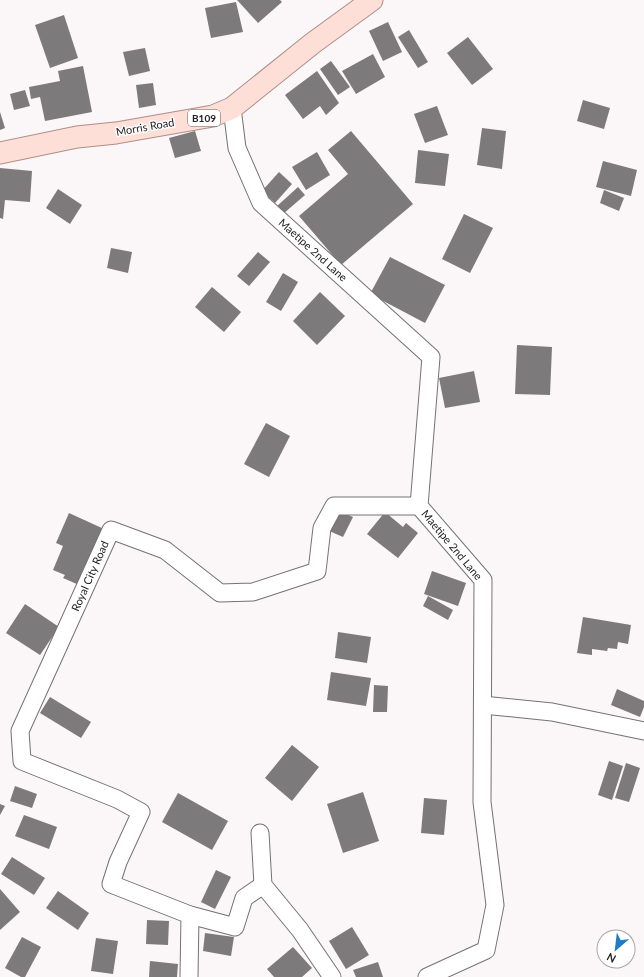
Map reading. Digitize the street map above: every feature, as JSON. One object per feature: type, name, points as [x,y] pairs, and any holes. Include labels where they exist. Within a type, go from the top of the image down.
[{"type":"main road","name":"Morris Road","points":[[0,153],[77,137],[116,133],[213,116],[232,108],[313,43],[372,0]]},
{"type":"street","name":"Maetipe 2nd Lane","points":[[232,108],[236,148],[261,203],[431,357],[419,506],[483,580],[482,802],[495,905],[486,950],[427,977]]},
{"type":"street","name":"Royal City Road","points":[[190,915],[111,884],[118,862],[141,812],[117,799],[22,761],[20,731],[111,530],[165,550],[220,593],[253,592],[317,571],[322,528],[334,506],[419,506]]},
{"type":"street","points":[[483,705],[552,712],[644,731]]},
{"type":"street","points":[[260,833],[263,885],[300,930],[332,977]]},
{"type":"street","points":[[189,977],[190,915],[235,927],[244,898],[263,885]]},
{"type":"building","points":[[237,0],[280,0],[282,2],[258,23]]},
{"type":"building","points":[[236,2],[243,32],[211,38],[205,8]]},
{"type":"building","points":[[64,15],[78,58],[50,68],[35,25]]},
{"type":"building","points":[[388,22],[402,52],[383,61],[369,31]]},
{"type":"building","points":[[409,30],[428,62],[418,68],[398,37]]},
{"type":"building","points":[[468,37],[493,69],[472,85],[447,53]]},
{"type":"building","points":[[145,48],[150,71],[129,76],[123,52]]},
{"type":"building","points":[[373,54],[385,77],[356,94],[342,71]]},
{"type":"building","points":[[331,61],[350,87],[338,95],[320,69]]},
{"type":"building","points":[[83,66],[92,112],[45,121],[40,97],[31,99],[29,87],[60,81],[58,71]]},
{"type":"building","points":[[317,71],[339,103],[326,115],[320,106],[303,119],[285,95]]},
{"type":"building","points":[[153,83],[156,105],[139,108],[136,85]]},
{"type":"building","points":[[25,90],[30,106],[14,110],[10,94]]},
{"type":"building","points":[[583,100],[610,108],[604,129],[577,121]]},
{"type":"building","points":[[437,106],[448,135],[425,143],[414,114]]},
{"type":"building","points":[[0,112],[5,128],[0,130]]},
{"type":"building","points":[[482,128],[506,131],[502,169],[477,165]]},
{"type":"building","points":[[195,131],[201,151],[175,158],[169,138]]},
{"type":"building","points":[[351,131],[413,204],[341,265],[299,216],[348,174],[328,150]]},
{"type":"building","points":[[418,150],[449,154],[445,186],[415,183]]},
{"type":"building","points":[[317,152],[330,175],[306,190],[292,167]]},
{"type":"building","points":[[603,161],[637,170],[631,196],[596,187]]},
{"type":"building","points":[[0,168],[32,171],[30,202],[5,200],[3,219],[0,218]]},
{"type":"building","points":[[279,172],[292,184],[275,203],[262,191]]},
{"type":"building","points":[[298,187],[305,195],[283,214],[276,207]]},
{"type":"building","points":[[58,189],[82,205],[70,224],[46,208]]},
{"type":"building","points":[[604,190],[624,198],[619,211],[600,203]]},
{"type":"building","points":[[464,214],[493,228],[470,273],[442,259]]},
{"type":"building","points":[[111,248],[132,252],[128,273],[107,268]]},
{"type":"building","points":[[258,252],[270,262],[249,286],[237,276]]},
{"type":"building","points":[[390,257],[445,285],[425,323],[370,294]]},
{"type":"building","points":[[283,273],[298,282],[281,311],[266,302]]},
{"type":"building","points":[[212,287],[241,312],[224,332],[195,307]]},
{"type":"building","points":[[320,292],[345,316],[317,345],[293,321]]},
{"type":"building","points":[[517,345],[552,347],[550,395],[515,394]]},
{"type":"building","points":[[474,371],[480,402],[445,408],[439,378]]},
{"type":"building","points":[[266,423],[290,436],[269,477],[244,464]]},
{"type":"building","points":[[336,510],[353,517],[343,537],[327,530]]},
{"type":"building","points":[[385,512],[403,527],[406,523],[418,533],[398,558],[367,534]]},
{"type":"building","points":[[69,513],[104,529],[79,585],[63,578],[65,575],[53,570],[63,546],[56,543]]},
{"type":"building","points":[[432,571],[466,583],[458,606],[424,594]]},
{"type":"building","points":[[428,596],[453,610],[448,620],[423,606]]},
{"type":"building","points":[[25,604],[59,627],[40,655],[6,633]]},
{"type":"building","points":[[583,617],[631,625],[628,644],[618,642],[617,649],[608,648],[607,651],[592,649],[592,655],[577,653]]},
{"type":"building","points":[[338,632],[371,637],[367,663],[335,658]]},
{"type":"building","points":[[331,672],[371,678],[366,706],[327,700]]},
{"type":"building","points":[[374,685],[388,686],[387,712],[373,712]]},
{"type":"building","points":[[617,689],[644,701],[644,707],[640,717],[611,705]]},
{"type":"building","points":[[50,697],[91,722],[81,738],[40,713]]},
{"type":"building","points":[[292,745],[319,767],[292,801],[265,778]]},
{"type":"building","points":[[609,761],[623,766],[612,800],[598,795]]},
{"type":"building","points":[[626,763],[640,768],[629,802],[615,798]]},
{"type":"building","points":[[15,786],[37,794],[32,808],[10,801]]},
{"type":"building","points":[[363,792],[379,841],[343,853],[327,804]]},
{"type":"building","points":[[178,793],[228,821],[212,850],[162,822]]},
{"type":"building","points":[[424,798],[447,800],[444,835],[421,833]]},
{"type":"building","points":[[0,804],[5,806],[0,815]]},
{"type":"building","points":[[24,815],[57,827],[49,849],[15,836]]},
{"type":"building","points":[[12,857],[45,878],[34,895],[1,874]]},
{"type":"building","points":[[216,870],[231,877],[215,909],[201,902]]},
{"type":"building","points":[[0,889],[20,912],[0,930]]},
{"type":"building","points":[[58,891],[89,913],[78,930],[46,908]]},
{"type":"building","points":[[147,920],[169,921],[168,945],[146,944]]},
{"type":"building","points":[[352,927],[369,955],[346,969],[329,941]]},
{"type":"building","points":[[205,933],[234,937],[231,956],[203,951]]},
{"type":"building","points":[[22,937],[41,947],[25,977],[21,977],[5,968]]},
{"type":"building","points":[[96,938],[118,941],[113,974],[91,971]]},
{"type":"building","points":[[293,947],[312,968],[302,977],[274,977],[267,969]]},
{"type":"building","points":[[150,961],[178,964],[177,977],[149,977]]},
{"type":"building","points":[[378,962],[383,977],[356,977],[353,970]]}]
